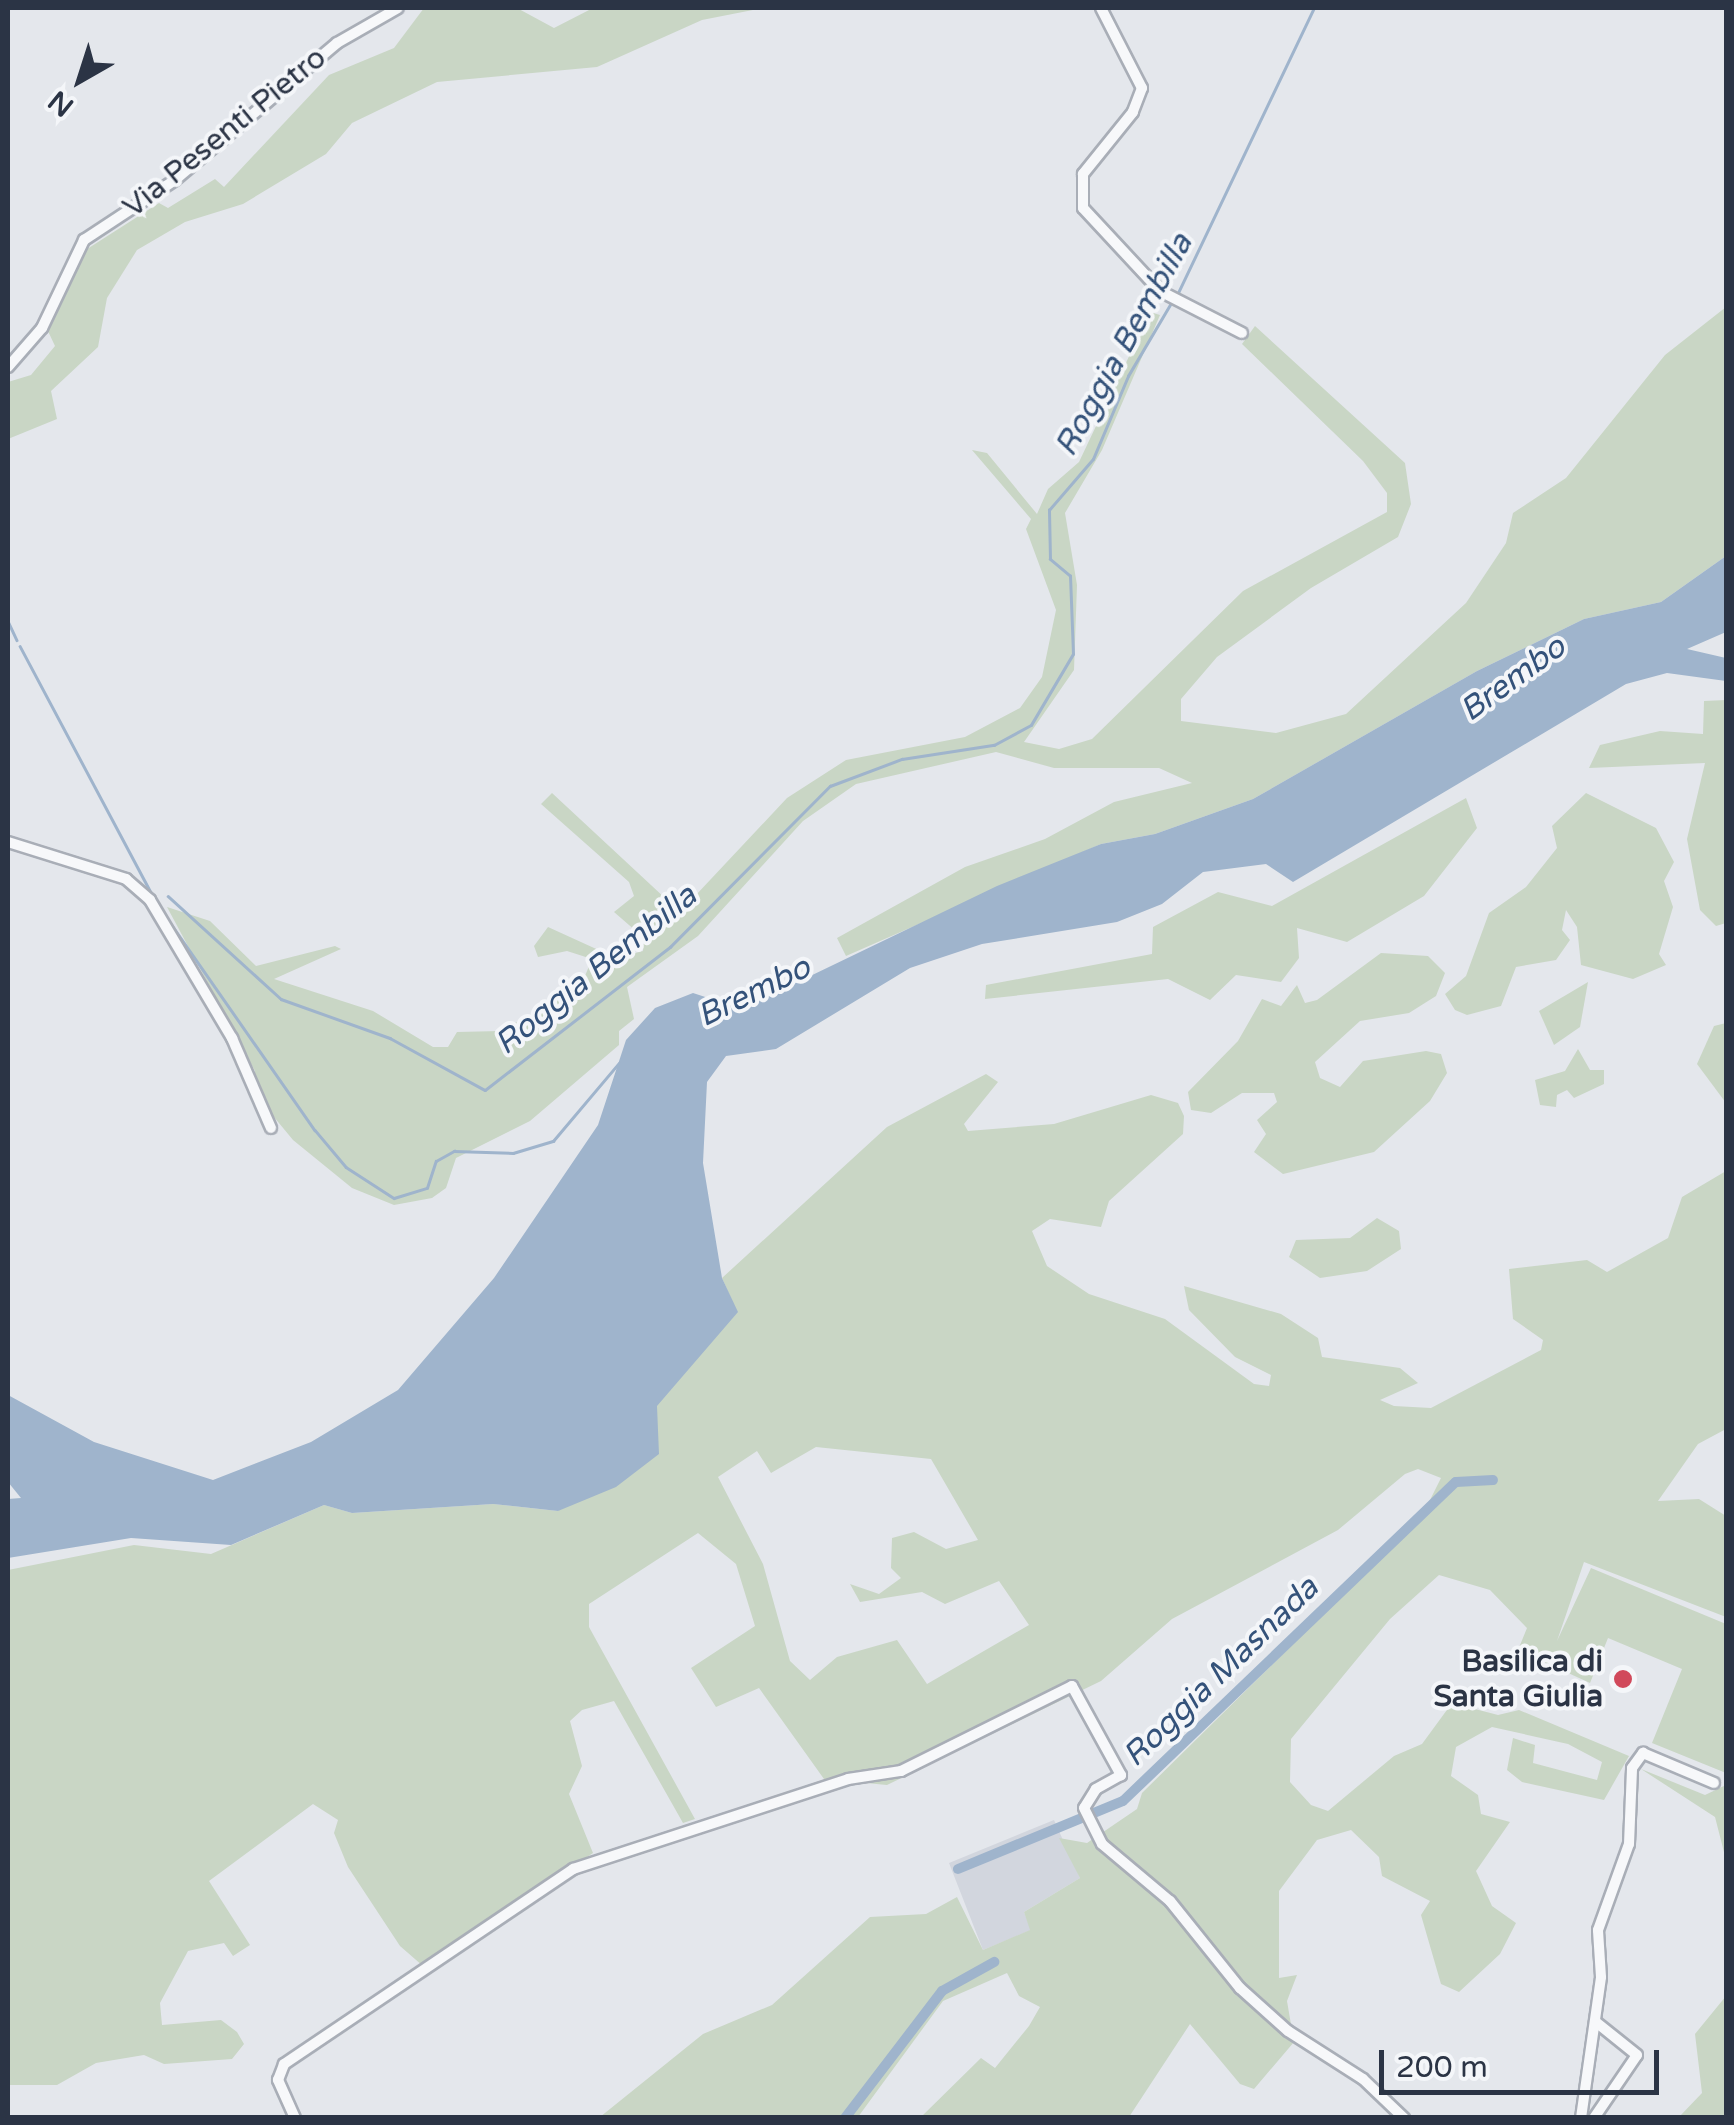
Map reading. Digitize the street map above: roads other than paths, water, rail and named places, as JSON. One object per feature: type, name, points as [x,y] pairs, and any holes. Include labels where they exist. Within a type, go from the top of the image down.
[{"type":"street","name":"Via Pesenti Pietro","points":[[8,367],[42,328],[87,238],[186,172],[337,43],[398,8]]},
{"type":"street","points":[[1101,8],[1135,63],[1142,93],[1086,168],[1081,204],[1162,292],[1242,334]]},
{"type":"street","points":[[8,842],[119,876],[150,900],[198,979],[271,1128]]},
{"type":"street","points":[[296,2118],[278,2080],[284,2064],[573,1869],[848,1779],[901,1771],[1072,1686],[1121,1775],[1096,1789],[1084,1808],[1093,1829],[1205,1937],[1240,1988],[1404,2118]]},
{"type":"street","points":[[1581,2118],[1596,2022],[1598,1930],[1629,1844],[1632,1768],[1643,1754],[1714,1782]]},
{"type":"street","points":[[1594,2118],[1638,2055],[1596,2022]]},
{"type":"water","name":"Brembo","points":[[1726,556],[1726,632],[1687,649],[1726,658],[1726,681],[1667,673],[1626,684],[1293,882],[1266,864],[1203,872],[1162,904],[1117,922],[982,944],[910,968],[776,1049],[726,1056],[707,1082],[703,1163],[722,1278],[738,1312],[657,1406],[659,1454],[616,1487],[558,1511],[493,1504],[352,1513],[324,1505],[231,1545],[131,1538],[8,1558],[8,1499],[21,1498],[8,1482],[8,1395],[94,1442],[213,1480],[311,1442],[398,1390],[494,1278],[598,1125],[626,1040],[655,1008],[693,993],[742,1009],[997,886],[1101,844],[1155,834],[1253,799],[1477,671],[1584,619],[1661,602]]},
{"type":"waterway","name":"Roggia Bembilla","points":[[1176,297],[1314,8]]},
{"type":"waterway","name":"Roggia Bembilla","points":[[168,896],[281,999],[390,1038],[485,1090],[670,947],[830,786],[902,759],[994,745],[1031,725],[1073,654],[1070,576],[1050,559],[1049,510],[1093,459],[1128,376],[1171,303]]},
{"type":"waterway","points":[[8,621],[17,640]]},
{"type":"waterway","points":[[20,646],[153,896]]},
{"type":"waterway","points":[[162,911],[315,1130],[346,1167],[394,1198],[427,1188],[436,1161],[454,1151],[513,1153],[553,1141],[619,1063]]},
{"type":"waterway","name":"Roggia Masnada","points":[[958,1869],[1123,1801],[1456,1482],[1493,1480]]},
{"type":"waterway","name":"Roggia Masnada","points":[[845,2118],[942,1991],[994,1962]]},
{"type":"place","name":"Basilica di Santa Giulia","points":[[1623,1679]]}]
